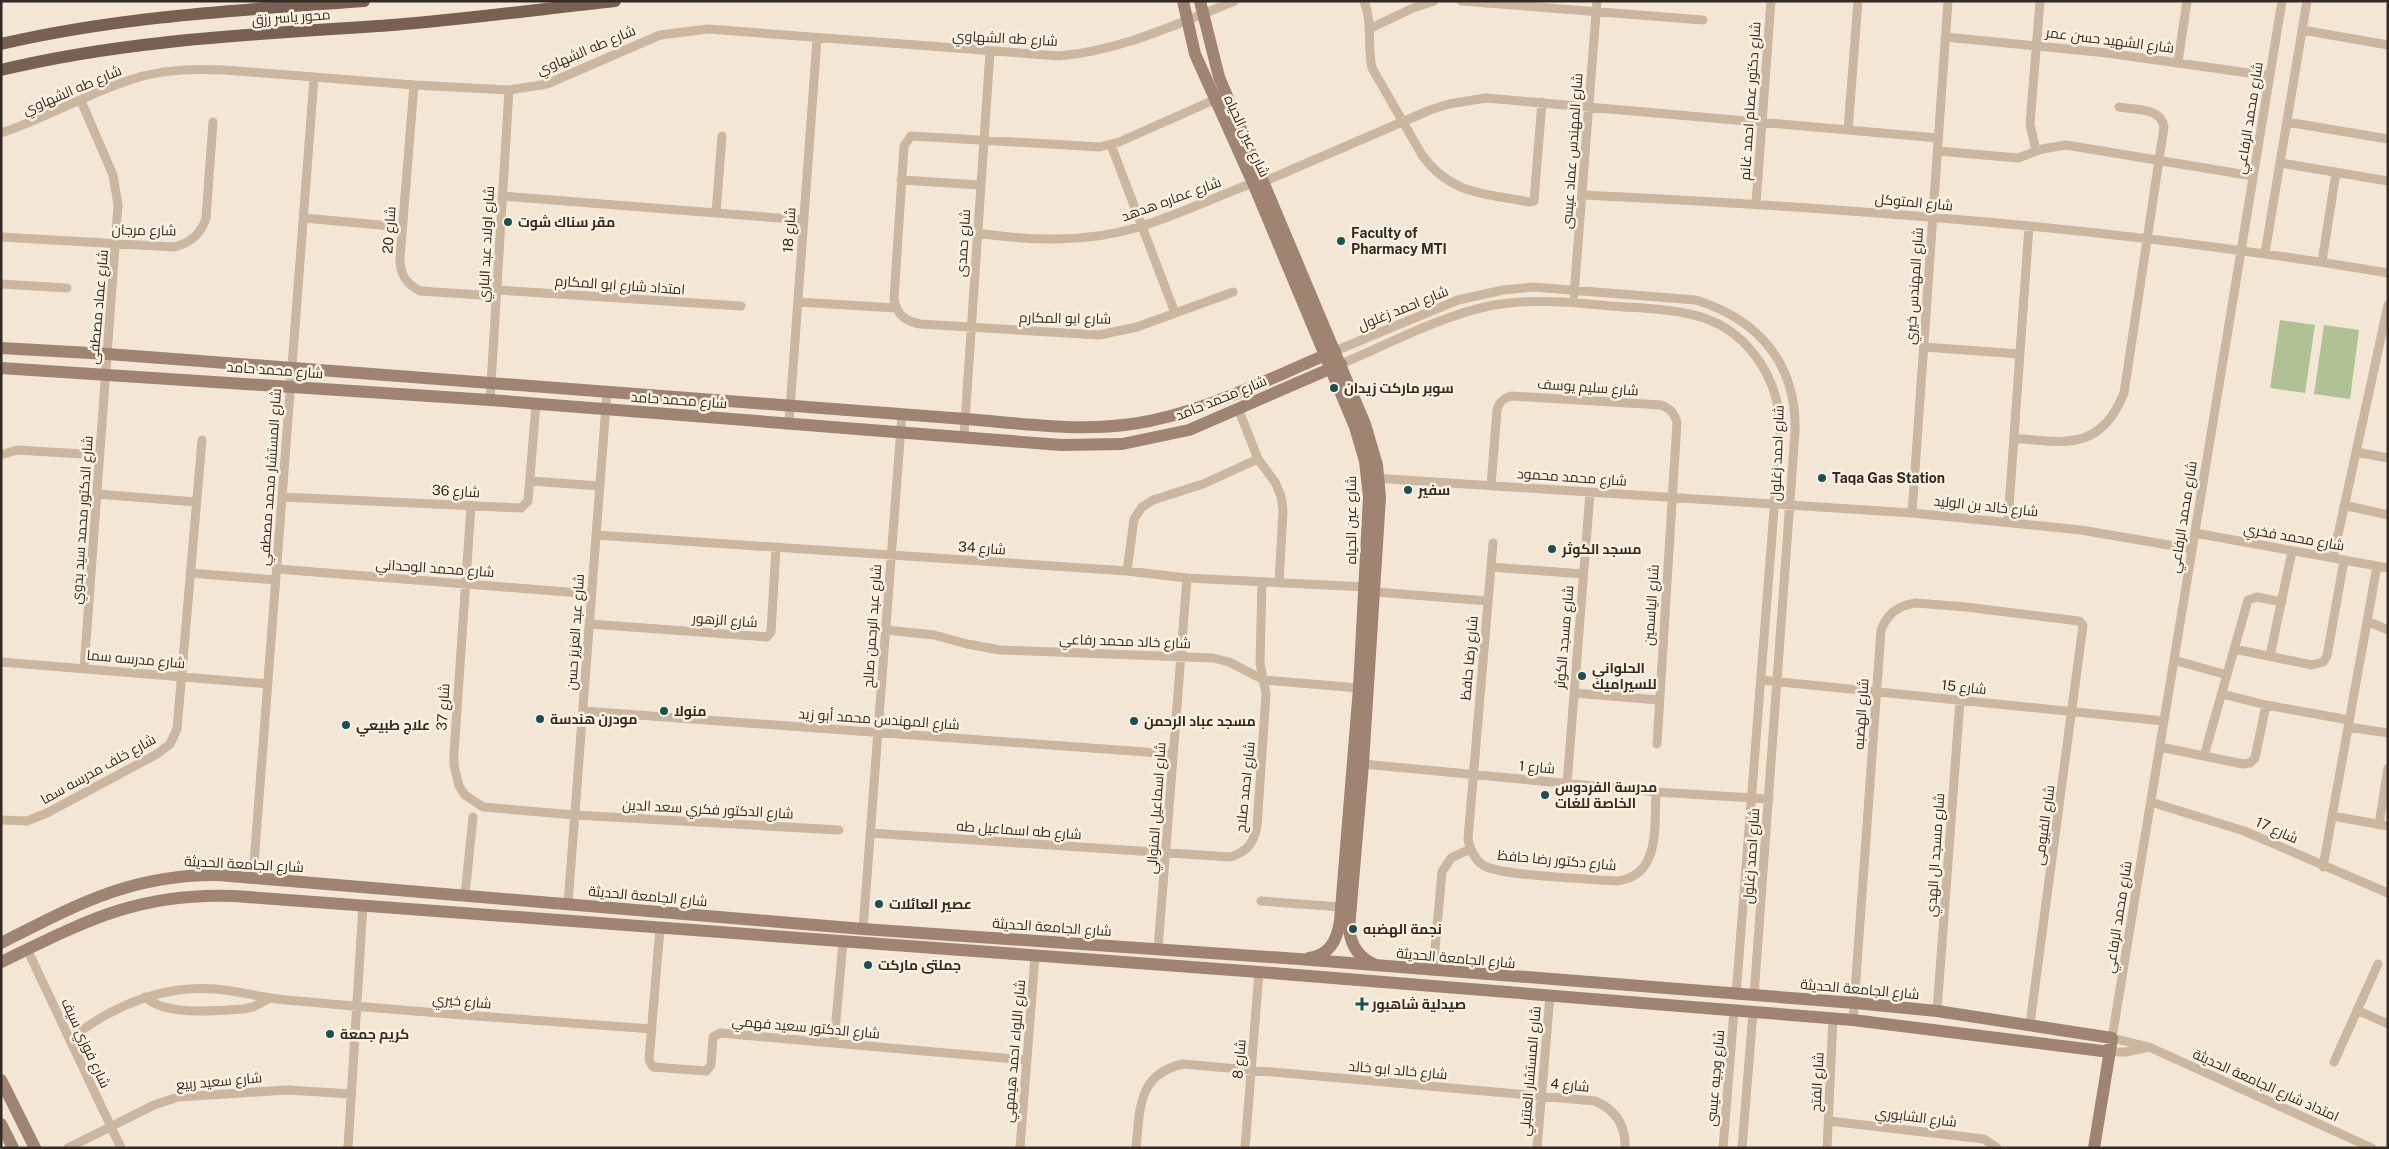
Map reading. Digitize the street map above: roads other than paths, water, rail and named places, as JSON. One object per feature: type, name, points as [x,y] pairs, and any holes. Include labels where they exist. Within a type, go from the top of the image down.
[{"type":"main road","name":"محور ياسر رزق","points":[[1,44],[77,28],[152,18],[364,1]]},
{"type":"main road","name":"محور ياسر رزق","points":[[1,70],[81,54],[155,43],[410,24],[615,1]]},
{"type":"street","name":"شارع عين الحياه","points":[[1183,1],[1186,22],[1195,54],[1214,100],[1258,182]]},
{"type":"street","name":"شارع طه الشهاوي","points":[[1,134],[114,86],[164,72],[195,69],[225,70],[314,78],[509,90],[547,84],[637,43],[684,30],[708,29],[817,39],[1059,56],[1091,53],[1155,34],[1186,22],[1201,7],[1235,1]]},
{"type":"street","points":[[1364,1],[1369,29],[1369,53],[1372,68],[1431,167],[1448,182],[1461,189],[1531,202],[1536,197],[1542,102]]},
{"type":"street","points":[[1369,29],[1413,8],[1434,1]]},
{"type":"street","points":[[1461,1],[1703,20]]},
{"type":"street","name":"شارع المهندس عماد عيسى","points":[[1574,302],[1597,1]]},
{"type":"street","name":"شارع دكتور عصام احمد غانم","points":[[1756,204],[1771,1]]},
{"type":"street","points":[[1848,130],[1858,1]]},
{"type":"street","name":"شارع المهندس خيري","points":[[1912,513],[1948,1]]},
{"type":"street","points":[[2036,151],[2030,124],[2040,1]]},
{"type":"street","points":[[2178,62],[2187,1]]},
{"type":"street","name":"شارع محمد الرفاعي","points":[[2112,1038],[2282,1]]},
{"type":"street","points":[[2265,252],[2307,1]]},
{"type":"street","name":"شارع عين الحياه","points":[[1201,7],[1219,77],[1258,182],[1329,353],[1370,437],[1374,478],[1380,497],[1360,688],[1339,929],[1333,944],[1322,955],[1299,959]]},
{"type":"street","points":[[2302,30],[2388,45]]},
{"type":"street","name":"شارع الشهيد حسن عمر","points":[[1945,37],[2036,45],[2178,62],[2270,76]]},
{"type":"street","name":"شارع 18","points":[[789,423],[817,39]]},
{"type":"street","name":"شارع حمدى","points":[[964,436],[990,52]]},
{"type":"street","name":"شارع المستشار محمد مصطفي","points":[[253,877],[314,78]]},
{"type":"street","name":"شارع 20","points":[[414,85],[400,268],[404,278],[411,286],[420,291],[497,293]]},
{"type":"street","name":"شارع اولاد عبد الباري","points":[[490,400],[509,90]]},
{"type":"street","name":"شارع عماره هدهد","points":[[977,233],[1008,238],[1062,239],[1114,233],[1140,227],[1258,182],[1430,110],[1467,100],[1506,98],[1938,138]]},
{"type":"street","points":[[798,302],[896,308],[894,300],[901,180],[904,146],[911,136],[1090,148],[1111,145],[1214,100]]},
{"type":"street","name":"شارع عماد مصطفى","points":[[81,101],[116,184],[118,206],[117,244],[106,373]]},
{"type":"street","points":[[2014,438],[2064,443],[2075,442],[2097,431],[2114,414],[2124,393],[2164,128],[2161,118],[2153,113],[2119,107]]},
{"type":"street","name":"شارع مرجان","points":[[1,237],[117,244],[183,245],[198,234],[206,218],[212,122]]},
{"type":"street","points":[[2288,122],[2388,139]]},
{"type":"street","points":[[716,213],[722,136]]},
{"type":"street","points":[[1111,145],[1140,227],[1174,313]]},
{"type":"street","points":[[1938,151],[2013,158],[2066,145],[2253,176]]},
{"type":"street","points":[[2280,163],[2388,181]]},
{"type":"street","points":[[2322,262],[2336,172]]},
{"type":"street","points":[[901,180],[980,185]]},
{"type":"street","name":"شارع المتوكل","points":[[1582,195],[1756,204],[2029,226],[2265,252],[2388,273]]},
{"type":"street","points":[[502,196],[804,220]]},
{"type":"street","points":[[304,218],[402,227]]},
{"type":"street","points":[[2008,521],[2029,226]]},
{"type":"street","points":[[1,284],[66,288]]},
{"type":"street","name":"شارع احمد زغلول","points":[[1329,353],[1458,300],[1488,292],[1518,288],[1575,290],[1696,300],[1715,306],[1750,326],[1776,356],[1792,392],[1795,412],[1754,996]]},
{"type":"street","name":"شارع ابو المكارم","points":[[896,308],[902,317],[910,322],[971,328],[1099,335],[1137,327],[1233,292]]},
{"type":"street","name":"امتداد شارع ابو المكارم","points":[[497,293],[741,306]]},
{"type":"street","points":[[1458,300],[1463,313]]},
{"type":"street","name":"شارع احمد زغلول","points":[[1335,366],[1463,313],[1518,302],[1574,302],[1690,314],[1708,319],[1739,338],[1757,358],[1771,381],[1781,415],[1736,995]]},
{"type":"street","points":[[2333,558],[2388,306]]},
{"type":"street","points":[[1924,347],[2020,354]]},
{"type":"street","name":"شارع محمد حامد","points":[[1,348],[108,354],[1086,427],[1149,421],[1184,412],[1329,353]]},
{"type":"street","name":"شارع محمد حامد","points":[[1,368],[106,373],[490,400],[1061,445],[1122,444],[1189,430],[1335,366]]},
{"type":"street","name":"شارع الدكتور محمد سيد بدوي","points":[[84,669],[106,373]]},
{"type":"street","name":"شارع عبد العزيز حسن","points":[[568,904],[607,392]]},
{"type":"street","name":"شارع سليم يوسف","points":[[1492,486],[1497,410],[1502,400],[1506,397],[1516,396],[1661,405],[1672,411],[1677,422],[1672,497]]},
{"type":"street","name":"شارع 36","points":[[282,497],[521,508],[528,501],[536,404]]},
{"type":"street","points":[[1238,408],[1258,459],[1279,488],[1283,503],[1279,583]]},
{"type":"street","name":"شارع عبد الرحمن صالح","points":[[863,929],[902,414]]},
{"type":"street","name":"شارع خلف مدرسه سما","points":[[1,820],[16,822],[37,818],[164,750],[177,729],[202,440]]},
{"type":"street","points":[[1,455],[17,450],[100,455]]},
{"type":"street","points":[[1779,451],[1793,452]]},
{"type":"street","points":[[2356,452],[2388,458]]},
{"type":"street","points":[[1126,571],[1134,519],[1142,507],[1153,500],[1203,484],[1258,459]]},
{"type":"street","name":"شارع محمد محمود","points":[[1374,478],[1775,504]]},
{"type":"street","points":[[530,481],[600,486]]},
{"type":"street","name":"شارع مسجد الكوثر","points":[[1567,784],[1590,493]]},
{"type":"street","points":[[97,494],[196,502]]},
{"type":"street","name":"شارع الياسمين","points":[[1657,744],[1672,497]]},
{"type":"street","name":"شارع خالد بن الوليد","points":[[1775,504],[2008,521],[2081,530],[2192,549]]},
{"type":"street","points":[[2344,505],[2388,515]]},
{"type":"street","name":"شارع 37","points":[[471,506],[454,753],[454,765],[459,786],[465,795],[483,806],[575,815]]},
{"type":"street","name":"شارع محمد فخري","points":[[2195,533],[2388,568]]},
{"type":"street","name":"شارع 34","points":[[596,535],[1126,571],[1187,578],[1370,589],[1488,601]]},
{"type":"street","name":"شارع رضا حافظ","points":[[1472,775],[1494,543]]},
{"type":"street","name":"شارع الزهور","points":[[590,624],[767,637],[770,632],[776,548]]},
{"type":"street","points":[[2270,656],[2292,551]]},
{"type":"street","points":[[2234,649],[2316,665],[2326,659],[2344,560]]},
{"type":"street","points":[[2323,867],[2377,566]]},
{"type":"street","points":[[1491,567],[1583,574]]},
{"type":"street","name":"شارع محمد الوحداني","points":[[277,569],[592,594]]},
{"type":"street","points":[[190,573],[276,580]]},
{"type":"street","name":"شارع اسماعيل المنوالي","points":[[1158,949],[1187,578]]},
{"type":"street","name":"شارع احمد صلاح","points":[[1166,854],[1230,858],[1239,855],[1252,843],[1256,835],[1266,701],[1260,663],[1262,582]]},
{"type":"street","name":"شارع عين الحياه","points":[[1370,589],[1363,764],[1349,929],[1356,949],[1366,960],[1378,966]]},
{"type":"street","points":[[2204,756],[2248,600],[2258,597],[2282,602]]},
{"type":"street","name":"شارع الهضبه","points":[[1853,1020],[1876,692],[1884,623],[1894,611],[1908,604],[1966,606],[2079,621],[2082,623],[2083,629]]},
{"type":"street","points":[[2367,621],[2388,630]]},
{"type":"street","name":"شارع الفيومى","points":[[2030,1024],[2083,629]]},
{"type":"street","name":"شارع خالد محمد رفاعي","points":[[886,630],[926,633],[966,644],[1000,650],[1221,659],[1264,680],[1360,688]]},
{"type":"street","points":[[2174,660],[2227,675]]},
{"type":"street","name":"شارع مدرسه سما","points":[[1,662],[268,684]]},
{"type":"street","name":"شارع 15","points":[[1761,680],[2164,721]]},
{"type":"street","points":[[1574,693],[1659,700]]},
{"type":"street","points":[[2222,694],[2388,732]]},
{"type":"street","name":"شارع مسجد ال الهدي","points":[[1937,1011],[1960,700]]},
{"type":"street","points":[[2160,747],[2243,764],[2253,760],[2266,705]]},
{"type":"street","name":"شارع المهندس محمد أبو زيد","points":[[583,711],[1174,754]]},
{"type":"street","name":"شارع 1","points":[[1363,764],[1656,792],[1769,799]]},
{"type":"street","points":[[2332,816],[2384,825],[2388,770]]},
{"type":"street","points":[[1433,971],[1442,872],[1452,858],[1470,849],[1468,839],[1472,775]]},
{"type":"street","name":"شارع دكتور رضا حافظ","points":[[1470,849],[1484,865],[1493,870],[1625,880],[1639,872],[1650,860],[1656,792]]},
{"type":"street","name":"شارع 17","points":[[2151,802],[2244,831],[2388,894]]},
{"type":"street","name":"شارع الدكتور فكري سعد الدين","points":[[575,815],[839,830]]},
{"type":"street","points":[[465,895],[473,817]]},
{"type":"street","name":"شارع طه اسماعيل طه","points":[[870,833],[1166,854]]},
{"type":"street","name":"شارع الجامعة الحديثة","points":[[1,943],[101,895],[136,883],[201,875],[253,877],[863,929],[1299,959],[1500,977],[1854,1003],[1937,1011],[2112,1038]]},
{"type":"street","points":[[166,878],[167,898]]},
{"type":"street","points":[[1,962],[107,913],[167,898],[213,895],[1260,972],[1833,1018],[2110,1052],[2126,1052],[2150,1047]]},
{"type":"street","points":[[1261,901],[1341,907]]},
{"type":"street","points":[[348,1148],[363,905]]},
{"type":"street","points":[[696,931],[698,915]]},
{"type":"street","points":[[652,1029],[660,928]]},
{"type":"street","points":[[834,1043],[843,942]]},
{"type":"street","points":[[1121,962],[1122,947]]},
{"type":"street","name":"شارع فوزي سيف","points":[[28,949],[121,1148]]},
{"type":"street","name":"شارع اللواء احمد هيمهي","points":[[1020,1148],[1035,956]]},
{"type":"street","points":[[2334,1062],[2378,964]]},
{"type":"street","name":"شارع 8","points":[[1245,1148],[1260,972]]},
{"type":"street","points":[[1498,992],[1500,977]]},
{"type":"street","name":"شارع خيري","points":[[70,1039],[105,1014],[144,997],[198,988],[235,990],[270,998],[358,1006],[652,1029]]},
{"type":"street","name":"شارع المستشار العنتبلي","points":[[1537,1148],[1550,996]]},
{"type":"street","name":"شارع خيري","points":[[144,997],[157,1006],[179,1009],[243,1008],[262,1003],[270,998]]},
{"type":"street","points":[[2357,1010],[2388,1024]]},
{"type":"street","name":"شارع وجيه عيسى","points":[[1723,1148],[1734,1011]]},
{"type":"street","points":[[1742,1148],[1753,1012]]},
{"type":"street","name":"شارع الفتح","points":[[1827,1148],[1833,1018]]},
{"type":"street","name":"شارع الدكتور سعيد فهمي","points":[[652,1029],[649,1060],[651,1066],[703,1072],[710,1068],[713,1039],[718,1033],[1027,1060]]},
{"type":"street","points":[[2097,1147],[2112,1038]]},
{"type":"street","name":"امتداد شارع الجامعة الحديثة","points":[[2112,1038],[2150,1047],[2372,1148]]},
{"type":"street","name":"شارع خالد ابو خالد","points":[[1136,1148],[1140,1103],[1143,1093],[1155,1076],[1164,1070],[1173,1066],[1188,1064],[1542,1096]]},
{"type":"street","points":[[1,1080],[35,1148]]},
{"type":"street","name":"شارع سعيد ربيع","points":[[68,1148],[162,1102],[186,1096],[287,1090],[352,1094]]},
{"type":"street","name":"شارع 4","points":[[1542,1096],[1595,1101],[1612,1110],[1623,1126],[1625,1148]]},
{"type":"street","name":"شارع الشابوري","points":[[1828,1121],[1984,1139],[1997,1148]]},
{"type":"street","points":[[1,1124],[13,1148]]},
{"type":"place","name":"مقر سناك شوت","points":[[508,222]]},
{"type":"place","name":"Faculty of Pharmacy MTI","points":[[1341,241]]},
{"type":"place","name":"سوبر ماركت زيدان","points":[[1334,388]]},
{"type":"place","name":"Taqa Gas Station","points":[[1822,478]]},
{"type":"place","name":"سفير","points":[[1408,490]]},
{"type":"place","name":"مسجد الكوثر","points":[[1552,549]]},
{"type":"place","name":"الحلواني للسيراميك","points":[[1582,676]]},
{"type":"place","name":"منولا","points":[[664,711]]},
{"type":"place","name":"مودرن هندسة","points":[[540,719]]},
{"type":"place","name":"مسجد عباد الرحمن","points":[[1134,721]]},
{"type":"place","name":"علاج طبيعي","points":[[346,725]]},
{"type":"place","name":"مدرسة الفردوس الخاصة للغات","points":[[1545,795]]},
{"type":"place","name":"عصير العائلات","points":[[879,904]]},
{"type":"place","name":"نجمة الهضبه","points":[[1353,929]]},
{"type":"place","name":"جملتى ماركت","points":[[868,965]]},
{"type":"place","name":"صيدلية شاهبور","points":[[1362,1004]]},
{"type":"place","name":"كريم جمعة","points":[[330,1034]]}]
